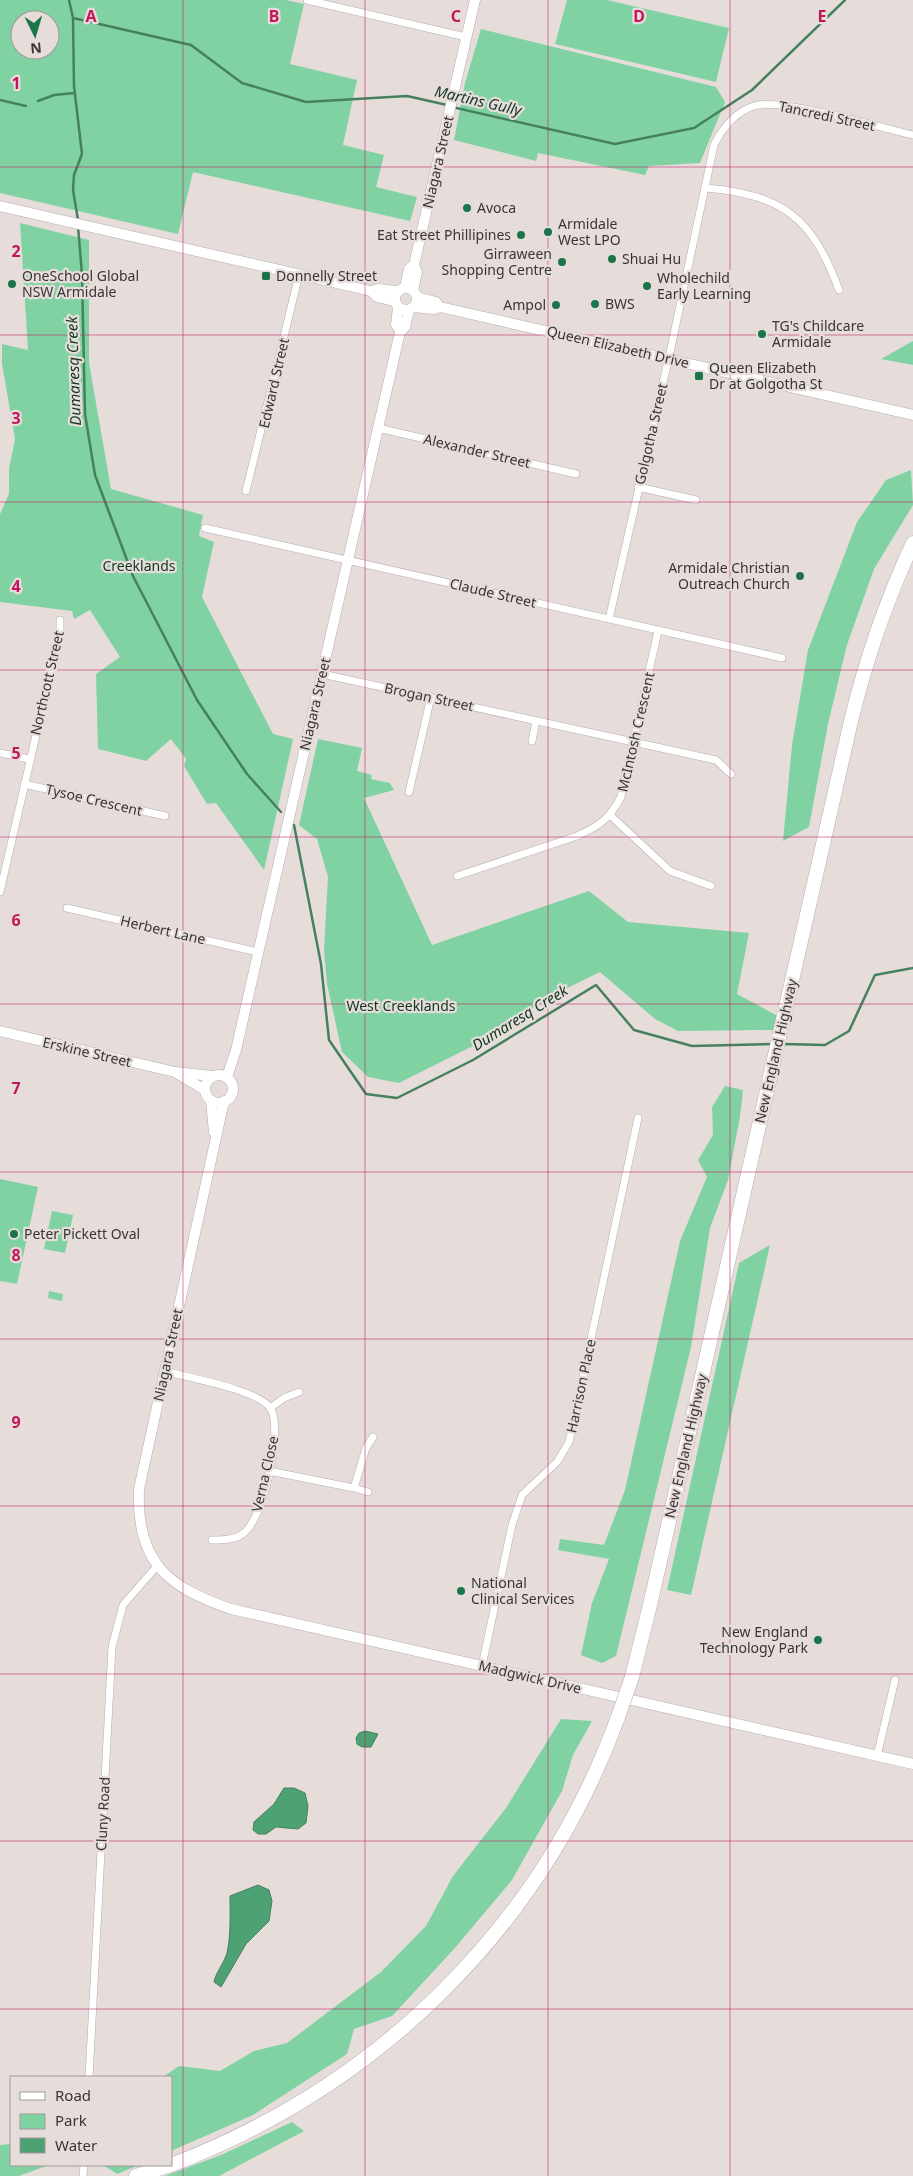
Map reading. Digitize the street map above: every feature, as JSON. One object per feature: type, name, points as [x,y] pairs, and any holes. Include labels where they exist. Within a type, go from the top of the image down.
[{"type":"highway","name":"New England Highway","points":[[172,2165],[253,2129],[324,2088],[361,2062],[405,2026],[457,1978],[500,1929],[555,1850],[600,1765],[632,1677],[650,1605],[866,662],[890,594],[913,543]]},
{"type":"highway","name":"New England Highway","points":[[136,2176],[168,2166]]},
{"type":"street","points":[[307,0],[466,36]]},
{"type":"street","name":"Niagara Street","points":[[227,1077],[236,1050],[378,428],[400,330],[396,325],[417,272],[414,265],[474,0]]},
{"type":"street","name":"Tancredi Street","points":[[742,111],[755,105],[784,106],[913,135]]},
{"type":"street","name":"Golgotha Street","points":[[609,619],[714,145],[720,131],[742,111]]},
{"type":"street","points":[[706,188],[741,191],[763,198],[794,216],[808,229],[817,242],[839,290]]},
{"type":"street","points":[[0,206],[371,291],[377,297],[406,299]]},
{"type":"street","name":"Edward Street","points":[[246,490],[299,275]]},
{"type":"street","name":"Queen Elizabeth Drive","points":[[406,299],[434,310],[440,307],[913,415]]},
{"type":"street","name":"Alexander Street","points":[[378,428],[576,474]]},
{"type":"street","points":[[638,487],[696,500]]},
{"type":"street","name":"Claude Street","points":[[205,528],[782,658]]},
{"type":"street","name":"Northcott Street","points":[[0,891],[60,631],[60,620]]},
{"type":"street","name":"McIntosh Crescent","points":[[611,816],[621,796],[635,744],[658,631]]},
{"type":"street","name":"Brogan Street","points":[[322,674],[635,744],[716,760],[732,774]]},
{"type":"street","points":[[409,792],[431,697]]},
{"type":"street","points":[[532,741],[536,721]]},
{"type":"street","points":[[0,753],[29,759]]},
{"type":"street","name":"Tysoe Crescent","points":[[24,784],[165,816]]},
{"type":"street","points":[[457,876],[577,836],[595,828],[611,816],[670,871],[711,886]]},
{"type":"street","name":"Herbert Lane","points":[[67,908],[258,952]]},
{"type":"street","name":"Erskine Street","points":[[0,1031],[175,1072],[212,1076]]},
{"type":"street","name":"Erskine Street","points":[[175,1072],[205,1090]]},
{"type":"street","points":[[221,1075],[227,1077],[231,1082],[233,1091],[224,1102],[211,1101],[205,1090],[206,1082],[212,1076],[221,1075]]},
{"type":"street","name":"Niagara Street","points":[[211,1101],[215,1142]]},
{"type":"street","name":"Niagara Street","points":[[158,1566],[144,1537],[138,1510],[139,1489],[224,1102]]},
{"type":"street","name":"Harrison Place","points":[[482,1666],[512,1525],[522,1495],[557,1462],[570,1442],[638,1118]]},
{"type":"street","points":[[164,1371],[239,1390],[255,1397],[270,1408],[284,1398],[299,1392]]},
{"type":"street","name":"Verna Close","points":[[212,1540],[226,1540],[244,1534],[254,1521],[261,1506],[276,1427],[270,1408]]},
{"type":"street","points":[[354,1488],[366,1448],[373,1437]]},
{"type":"street","points":[[269,1471],[368,1492]]},
{"type":"street","name":"Madgwick Drive","points":[[158,1566],[167,1577],[182,1588],[201,1598],[232,1609],[913,1764]]},
{"type":"street","name":"Cluny Road","points":[[89,2076],[112,1647],[123,1605],[158,1566]]},
{"type":"street","points":[[877,1756],[895,1680]]},
{"type":"green space","points":[[0,0],[286,0],[304,4],[290,64],[357,80],[343,145],[384,155],[376,187],[417,197],[410,221],[193,172],[178,234],[0,193]]},
{"type":"green space","points":[[567,0],[607,0],[729,28],[716,82],[555,44]]},
{"type":"green space","points":[[481,29],[716,87],[725,102],[700,163],[649,166],[645,175],[538,153],[536,161],[454,140],[465,83]]},
{"type":"green space","name":"Creeklands","points":[[20,223],[89,240],[89,363],[111,489],[203,515],[199,536],[214,542],[202,597],[273,734],[293,739],[264,870],[216,803],[207,804],[184,766],[186,759],[171,739],[146,761],[98,749],[96,674],[120,657],[90,610],[74,619],[72,611],[0,602],[0,514],[9,494],[9,469],[15,439],[2,364],[2,344],[28,350]]},
{"type":"green space","points":[[913,341],[913,365],[881,359]]},
{"type":"green space","points":[[911,470],[913,505],[874,569],[847,645],[828,724],[809,827],[783,841],[792,745],[808,650],[857,522],[886,480]]},
{"type":"green space","name":"West Creeklands","points":[[318,739],[362,748],[357,771],[372,775],[371,779],[390,783],[394,790],[364,798],[432,945],[589,891],[628,922],[749,933],[737,994],[778,1016],[774,1030],[678,1031],[655,1019],[600,972],[553,995],[479,1043],[399,1083],[368,1077],[342,1052],[327,984],[324,950],[328,877],[317,839],[299,825]]},
{"type":"green space","points":[[725,1086],[743,1090],[728,1180],[710,1228],[691,1347],[616,1656],[602,1663],[581,1655],[592,1603],[609,1559],[558,1550],[560,1539],[604,1545],[625,1490],[680,1241],[707,1177],[698,1160],[713,1135],[712,1107]]},
{"type":"green space","name":"Peter Pickett Oval","points":[[0,1179],[38,1187],[17,1284],[0,1281]]},
{"type":"green space","points":[[52,1211],[73,1215],[65,1253],[44,1249]]},
{"type":"green space","points":[[770,1245],[691,1595],[667,1590],[739,1263]]},
{"type":"green space","points":[[49,1291],[63,1294],[62,1301],[48,1298]]},
{"type":"green space","points":[[561,1719],[592,1721],[573,1755],[562,1791],[512,1880],[454,1949],[392,2016],[354,2029],[347,2054],[253,2115],[172,2151],[172,2076],[164,2076],[179,2066],[220,2071],[254,2051],[287,2043],[381,1972],[426,1926],[453,1876],[506,1808]]},
{"type":"green space","points":[[292,2122],[304,2131],[219,2176],[165,2176],[221,2155]]},
{"type":"green space","points":[[10,2144],[10,2166],[46,2166],[19,2176],[0,2176],[0,2145]]},
{"type":"green space","points":[[105,2166],[137,2166],[117,2174]]},
{"type":"water","points":[[365,1731],[378,1734],[371,1747],[362,1747],[357,1744],[356,1738],[359,1733]]},
{"type":"water","points":[[284,1788],[294,1788],[305,1793],[308,1806],[306,1823],[298,1829],[276,1827],[266,1834],[258,1834],[253,1830],[254,1822],[274,1804]]},
{"type":"water","points":[[258,1885],[269,1890],[272,1901],[269,1921],[246,1944],[221,1987],[214,1982],[227,1953],[230,1925],[230,1896]]},
{"type":"waterway","name":"Dumaresq Creek","points":[[69,0],[73,18],[74,86],[82,154],[74,175],[73,190],[78,220]]},
{"type":"waterway","name":"Martins Gully","points":[[452,107],[615,144],[694,128],[752,90],[845,0]]},
{"type":"waterway","name":"Martins Gully","points":[[73,18],[191,45],[242,83],[306,102],[407,96],[447,105]]},
{"type":"waterway","points":[[38,101],[54,95],[75,93]]},
{"type":"waterway","points":[[0,100],[26,106]]},
{"type":"waterway","name":"Dumaresq Creek","points":[[78,226],[82,275],[85,414],[95,475],[133,576],[197,700],[247,774],[281,812]]},
{"type":"waterway","name":"Dumaresq Creek","points":[[294,825],[321,964],[329,1040],[366,1094],[397,1098],[473,1060],[596,985],[634,1030],[692,1046],[772,1044]]},
{"type":"waterway","name":"Dumaresq Creek","points":[[782,1044],[825,1045],[849,1031],[875,975],[913,968]]},
{"type":"place","name":"Avoca","points":[[467,208]]},
{"type":"place","name":"Armidale West LPO","points":[[548,232]]},
{"type":"place","name":"Eat Street Phillipines","points":[[521,235]]},
{"type":"place","name":"Shuai Hu","points":[[612,259]]},
{"type":"place","name":"Girraween Shopping Centre","points":[[562,262]]},
{"type":"place","name":"Donnelly Street","points":[[266,276]]},
{"type":"place","name":"OneSchool Global NSW Armidale","points":[[12,284]]},
{"type":"place","name":"Wholechild Early Learning","points":[[647,286]]},
{"type":"place","name":"BWS","points":[[595,304]]},
{"type":"place","name":"Ampol","points":[[556,305]]},
{"type":"place","name":"TG's Childcare Armidale","points":[[762,334]]},
{"type":"place","name":"Queen Elizabeth Dr at Golgotha St","points":[[699,376]]},
{"type":"place","name":"Armidale Christian Outreach Church","points":[[800,576]]},
{"type":"place","name":"Peter Pickett Oval","points":[[14,1234]]},
{"type":"place","name":"National Clinical Services","points":[[461,1591]]},
{"type":"place","name":"New England Technology Park","points":[[818,1640]]}]
